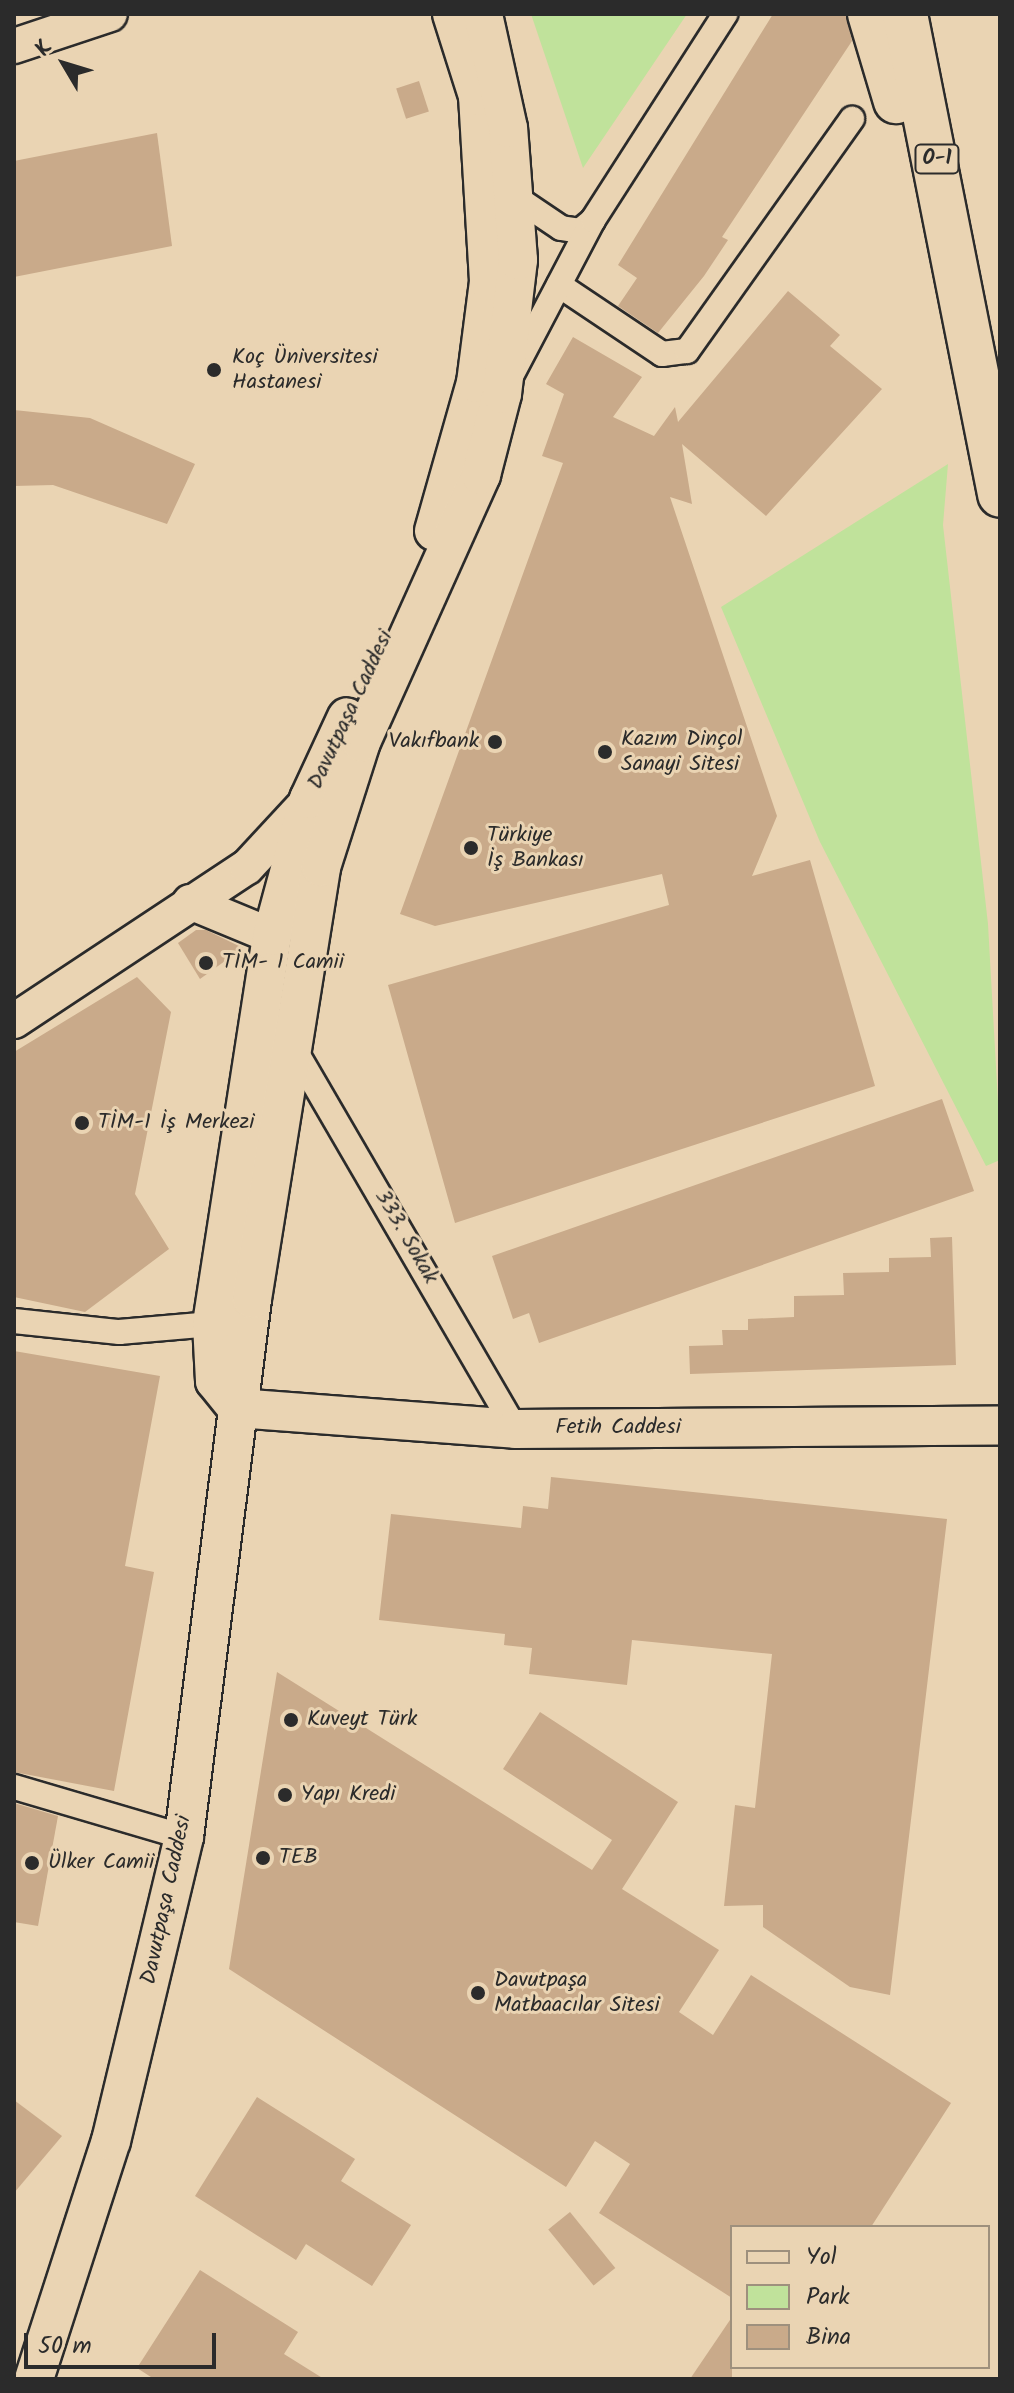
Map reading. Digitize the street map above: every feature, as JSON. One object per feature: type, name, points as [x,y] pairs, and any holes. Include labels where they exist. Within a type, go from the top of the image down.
[{"type":"highway","points":[[870,14],[915,177],[961,305]]},
{"type":"highway","name":"O-1","points":[[905,14],[1000,495]]},
{"type":"main road","name":"Davutpaşa Caddesi","points":[[237,1408],[215,1381],[212,1324],[272,936],[309,799],[434,529],[476,383],[489,281],[489,197],[478,96],[452,14]]},
{"type":"main road","name":"Davutpaşa Caddesi","points":[[34,2379],[111,2141],[184,1837],[237,1408],[321,867],[342,797],[481,475],[502,394],[518,260],[515,197],[497,64],[483,14]]},
{"type":"main road","points":[[507,14],[529,119],[515,197]]},
{"type":"main road","points":[[269,1205],[258,1159],[280,988],[272,936]]},
{"type":"main road","name":"Fetih Caddesi","points":[[237,1408],[515,1429],[1000,1426]]},
{"type":"street","points":[[14,46],[110,14]]},
{"type":"street","points":[[502,394],[593,220],[725,14]]},
{"type":"street","points":[[559,285],[662,354],[687,351],[852,119]]},
{"type":"street","points":[[515,197],[561,228],[580,231],[593,220]]},
{"type":"street","points":[[14,1021],[247,867],[309,799]]},
{"type":"street","points":[[190,902],[272,936]]},
{"type":"street","name":"333. Sokak","points":[[293,1047],[515,1429]]},
{"type":"street","points":[[14,1321],[119,1332],[212,1324]]},
{"type":"street","points":[[14,1787],[184,1837]]},
{"type":"green space","points":[[531,14],[687,14],[583,168]]},
{"type":"green space","points":[[948,464],[943,525],[988,924],[1000,1138],[1000,1160],[986,1166],[820,842],[721,607]]},
{"type":"building","points":[[773,14],[846,14],[852,41],[722,237],[728,240],[704,276],[658,333],[618,306],[637,278],[618,265]]},
{"type":"building","points":[[419,81],[429,111],[406,119],[396,88]]},
{"type":"building","points":[[157,133],[172,246],[14,277],[14,161]]},
{"type":"building","points":[[788,291],[840,335],[830,346],[882,389],[766,516],[682,444],[692,504],[670,497],[777,816],[752,876],[810,860],[875,1086],[455,1223],[388,985],[669,905],[662,874],[435,926],[400,914],[563,463],[542,456],[564,394],[546,384],[573,337],[642,377],[613,417],[654,436],[675,407],[678,422]]},
{"type":"building","points":[[14,410],[90,418],[195,464],[167,524],[53,485],[14,486]]},
{"type":"building","name":"TİM- 1 Camii","points":[[196,930],[206,930],[243,948],[200,979],[178,943]]},
{"type":"building","name":"TİM-1 İş Merkezi","points":[[137,977],[171,1012],[135,1194],[169,1249],[85,1312],[14,1297],[14,1052]]},
{"type":"building","points":[[942,1099],[974,1191],[539,1343],[529,1313],[513,1319],[492,1256]]},
{"type":"building","points":[[952,1237],[956,1365],[690,1374],[689,1346],[723,1345],[722,1330],[748,1330],[748,1319],[794,1317],[794,1296],[844,1295],[843,1273],[889,1272],[889,1258],[931,1257],[930,1238]]},
{"type":"building","points":[[14,1351],[160,1376],[125,1566],[154,1572],[114,1791],[14,1772]]},
{"type":"building","points":[[551,1477],[947,1519],[890,1995],[850,1987],[763,1927],[763,1905],[724,1906],[735,1805],[755,1808],[772,1654],[632,1640],[627,1685],[529,1674],[532,1648],[504,1645],[505,1634],[379,1620],[391,1514],[521,1528],[523,1506],[548,1509]]},
{"type":"building","name":"Davutpaşa Matbaacılar Sitesi","points":[[277,1672],[592,1870],[612,1840],[503,1769],[540,1712],[678,1802],[622,1889],[719,1950],[679,2012],[713,2035],[751,1975],[951,2103],[872,2225],[730,2225],[730,2297],[599,2213],[630,2164],[595,2141],[566,2187],[229,1969]]},
{"type":"building","name":"Ülker Camii","points":[[14,1803],[58,1816],[38,1926],[14,1922]]},
{"type":"building","points":[[257,2097],[355,2159],[341,2181],[411,2225],[372,2286],[306,2244],[296,2260],[195,2196]]},
{"type":"building","points":[[14,2100],[62,2136],[14,2193]]},
{"type":"building","points":[[570,2212],[615,2268],[594,2286],[548,2230]]},
{"type":"building","points":[[200,2270],[298,2332],[284,2354],[324,2379],[154,2379],[137,2368]]},
{"type":"building","points":[[730,2320],[732,2379],[690,2379]]},
{"type":"place","name":"Koç Üniversitesi Hastanesi","points":[[214,370]]},
{"type":"place","name":"Vakıfbank","points":[[495,742]]},
{"type":"place","name":"Kazım Dinçol Sanayi Sitesi","points":[[605,752]]},
{"type":"place","name":"Türkiye İş Bankası","points":[[471,848]]},
{"type":"place","name":"TİM- 1 Camii","points":[[206,963]]},
{"type":"place","name":"TİM-1 İş Merkezi","points":[[82,1123]]},
{"type":"place","name":"Kuveyt Türk","points":[[291,1720]]},
{"type":"place","name":"Yapı Kredi","points":[[285,1795]]},
{"type":"place","name":"TEB","points":[[263,1858]]},
{"type":"place","name":"Ülker Camii","points":[[32,1863]]},
{"type":"place","name":"Davutpaşa Matbaacılar Sitesi","points":[[478,1993]]}]
